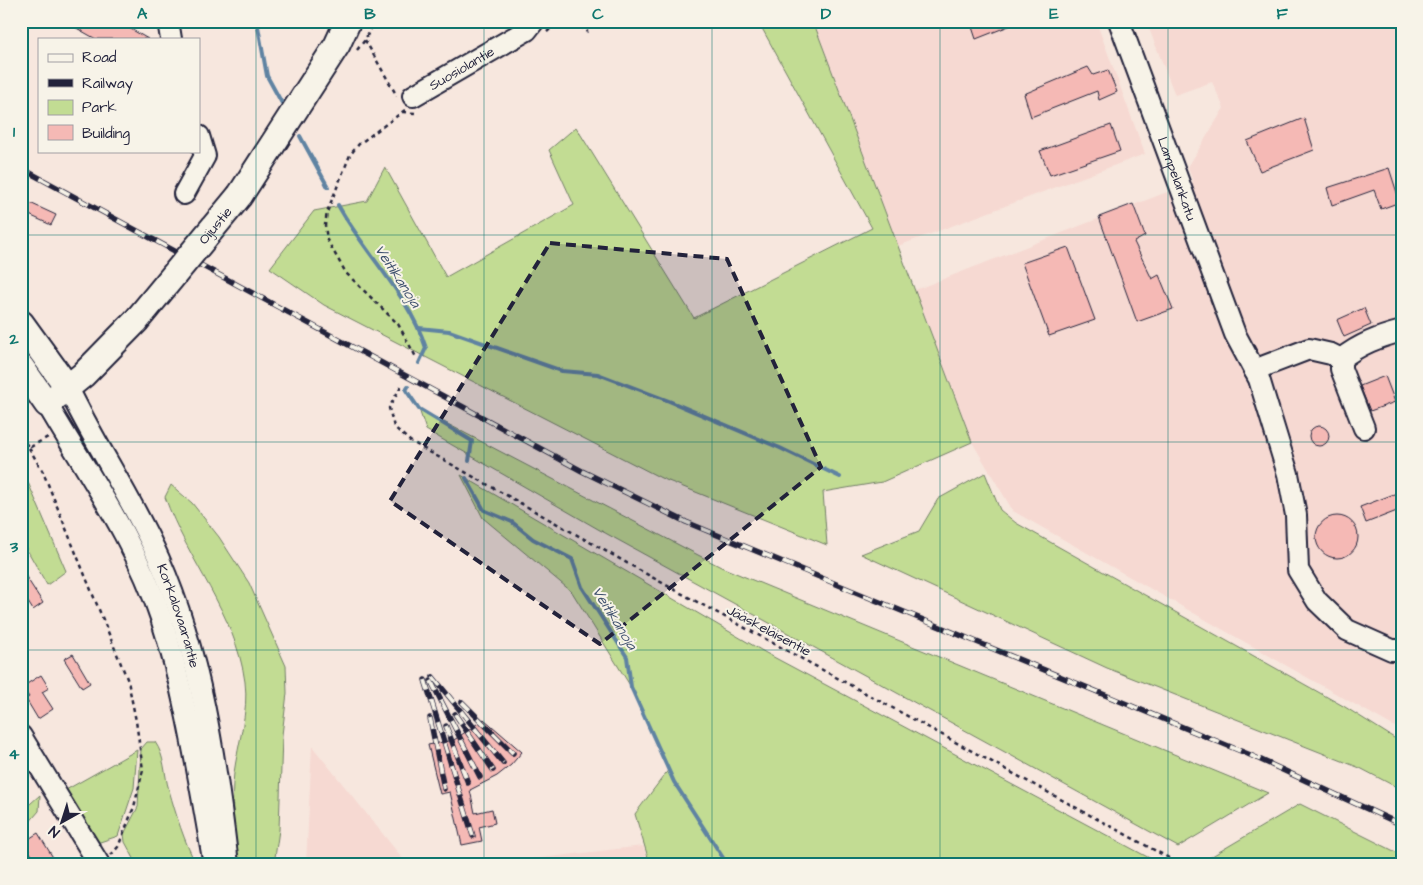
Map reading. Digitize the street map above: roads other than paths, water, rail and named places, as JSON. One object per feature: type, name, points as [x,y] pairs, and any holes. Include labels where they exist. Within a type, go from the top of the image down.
[{"type":"main road","name":"Oijustie","points":[[47,404],[68,388],[136,321],[240,195],[337,45],[348,21]]},
{"type":"main road","points":[[21,324],[68,388]]},
{"type":"main road","points":[[21,367],[47,404]]},
{"type":"street","points":[[168,21],[171,38]]},
{"type":"street","name":"Suosiolantie","points":[[404,103],[527,30],[534,21]]},
{"type":"street","name":"Lampelankatu","points":[[1119,21],[1236,334],[1259,379],[1288,474],[1296,515],[1298,570],[1318,601],[1347,630],[1392,650],[1402,650]]},
{"type":"street","points":[[184,194],[204,156],[200,140]]},
{"type":"street","points":[[1364,428],[1341,369],[1342,359],[1354,348],[1402,331]]},
{"type":"street","points":[[1254,370],[1309,349],[1331,354],[1342,359]]},
{"type":"street","name":"Korkalovaarantie","points":[[68,388],[159,559],[180,615],[197,671],[222,812],[228,864]]},
{"type":"street","name":"Korkalovaarantie","points":[[47,404],[76,451],[140,567],[161,617],[190,734],[214,864]]},
{"type":"street","points":[[21,736],[99,863]]},
{"type":"waterway","name":"Veitikanoja","points":[[257,21],[267,76],[284,107]]},
{"type":"waterway","name":"Veitikanoja","points":[[300,136],[328,187]]},
{"type":"waterway","name":"Veitikanoja","points":[[338,205],[409,310],[426,348],[419,363]]},
{"type":"waterway","points":[[419,328],[449,331],[562,371],[598,374],[669,401],[780,448],[840,477]]},
{"type":"waterway","name":"Veitikanoja","points":[[408,387],[406,390],[419,409],[472,441],[469,461]]},
{"type":"waterway","name":"Veitikanoja","points":[[466,478],[484,510],[512,522],[533,539],[572,559],[582,587],[627,657],[631,687],[674,782],[727,864]]},
{"type":"railway","points":[[21,168],[582,471],[686,522],[1248,754],[1402,825]]},
{"type":"railway","points":[[433,677],[503,763]]},
{"type":"railway","points":[[425,680],[473,836]]},
{"type":"railway","points":[[431,681],[480,777]]},
{"type":"railway","points":[[462,702],[513,753]]},
{"type":"railway","points":[[455,714],[493,770]]},
{"type":"railway","points":[[430,718],[444,789]]},
{"type":"railway","points":[[446,726],[468,783]]}]
